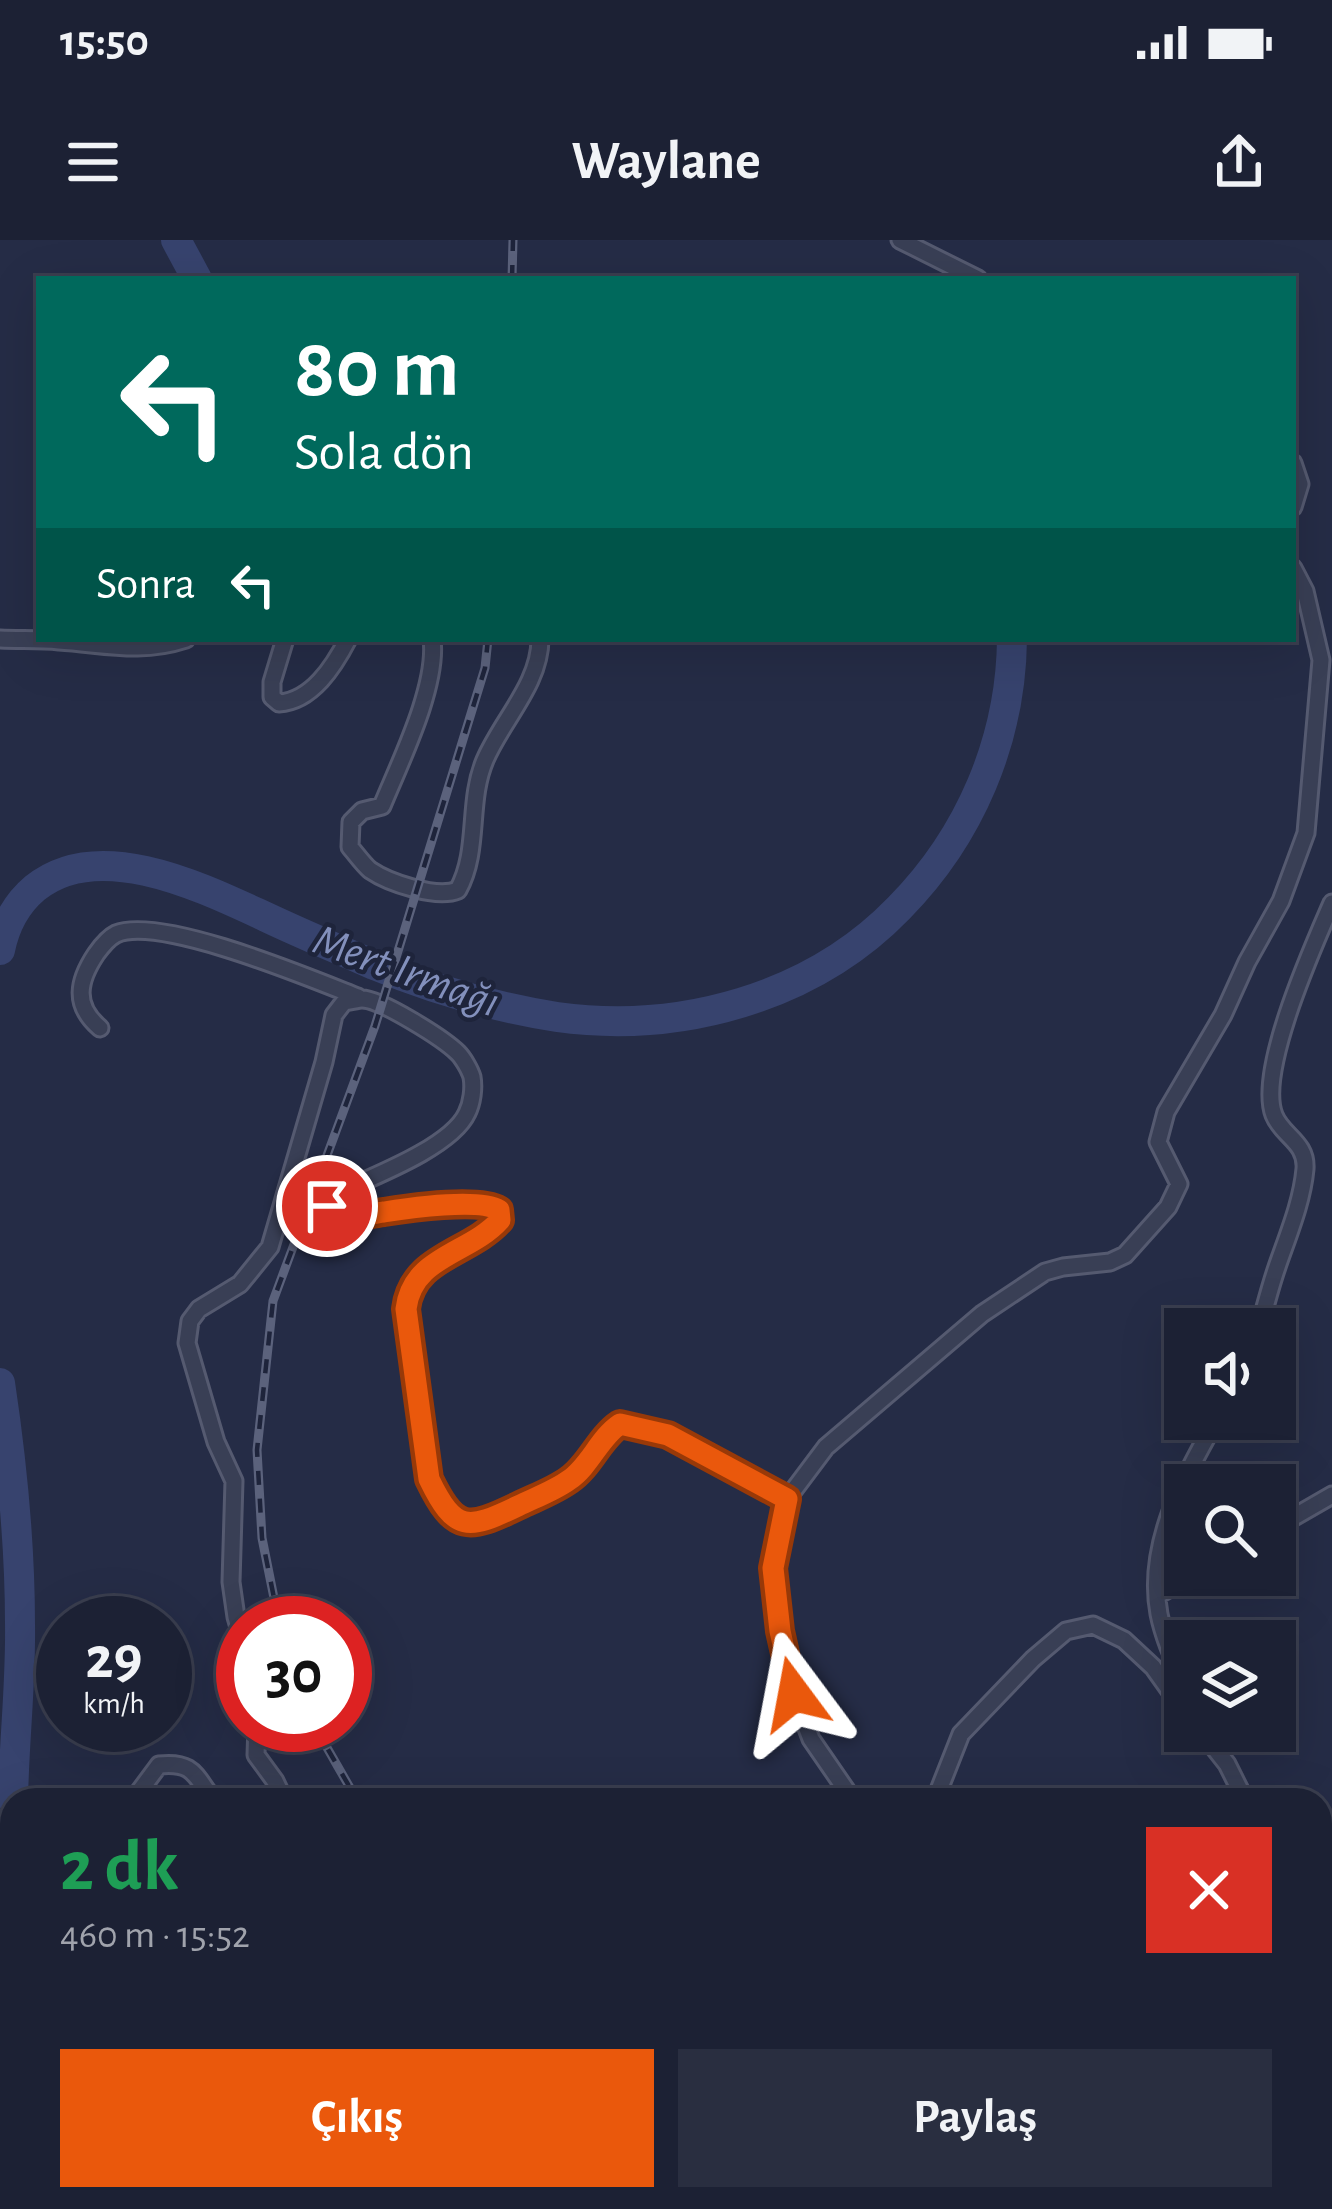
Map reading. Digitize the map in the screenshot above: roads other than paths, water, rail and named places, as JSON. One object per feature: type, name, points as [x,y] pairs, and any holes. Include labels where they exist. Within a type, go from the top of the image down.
[{"type":"street","points":[[900,240],[973,276]]},
{"type":"street","points":[[845,1788],[811,1739],[794,1694],[780,1631],[773,1568],[787,1499],[826,1447],[982,1314],[1045,1272],[1110,1262],[1125,1255],[1168,1207],[1178,1184],[1158,1142],[1166,1112],[1281,902],[1306,833],[1321,660],[1305,591],[1296,574]]},
{"type":"street","points":[[0,639],[36,640]]},
{"type":"street","points":[[68,642],[127,649],[177,642]]},
{"type":"street","points":[[284,642],[272,682],[272,697],[278,703],[291,702],[313,688],[347,642]]},
{"type":"street","points":[[433,642],[427,689],[382,806],[362,811],[351,822],[350,847],[370,869],[397,883],[449,894],[458,890],[471,858],[476,791],[484,762],[530,683],[540,642]]},
{"type":"street","points":[[1321,660],[1332,675]]},
{"type":"street","points":[[1265,1308],[1306,1163],[1299,1144],[1274,1118],[1271,1095],[1280,1040],[1332,903]]},
{"type":"street","points":[[100,1028],[87,1017],[80,993],[85,970],[116,934],[142,931],[211,943],[374,1001],[459,1054],[472,1075],[472,1096],[458,1127],[388,1171],[335,1194],[328,1201],[328,1213],[344,1219],[472,1204],[499,1210],[500,1220],[488,1233],[443,1256],[417,1277],[406,1309],[429,1479],[441,1504],[461,1521],[481,1523],[572,1479],[620,1424],[668,1435],[787,1499]]},
{"type":"street","points":[[233,1596],[233,1481],[216,1442],[188,1329],[199,1310],[240,1284],[270,1246],[325,1062],[334,1015],[344,1002],[361,998]]},
{"type":"street","points":[[1164,1630],[1158,1559],[1171,1514],[1205,1440]]},
{"type":"street","points":[[1296,1516],[1332,1495]]},
{"type":"street","points":[[1158,1595],[1164,1592]]},
{"type":"street","points":[[940,1788],[961,1734],[1066,1630],[1093,1624],[1124,1640],[1164,1682]]},
{"type":"street","points":[[256,1752],[278,1788]]},
{"type":"street","points":[[1218,1752],[1239,1788]]},
{"type":"street","points":[[142,1788],[159,1766],[174,1764],[194,1771],[207,1788]]},
{"type":"waterway","name":"Mert Irmağı","points":[[176,240],[195,276]]},
{"type":"waterway","name":"Mert Irmağı","points":[[0,950],[12,916],[35,888],[61,873],[120,867],[182,881],[396,974],[510,1008],[603,1021],[650,1020],[742,1003],[826,965],[864,939],[924,880],[966,818],[995,750],[1012,642]]},
{"type":"waterway","name":"Mert Irmağı","points":[[0,1383],[20,1594],[14,1788]]},
{"type":"railway","points":[[512,276],[513,240]]},
{"type":"railway","points":[[274,1596],[262,1538],[257,1450],[273,1301],[375,1026],[485,668],[488,642]]},
{"type":"railway","points":[[329,1752],[350,1788]]}]
